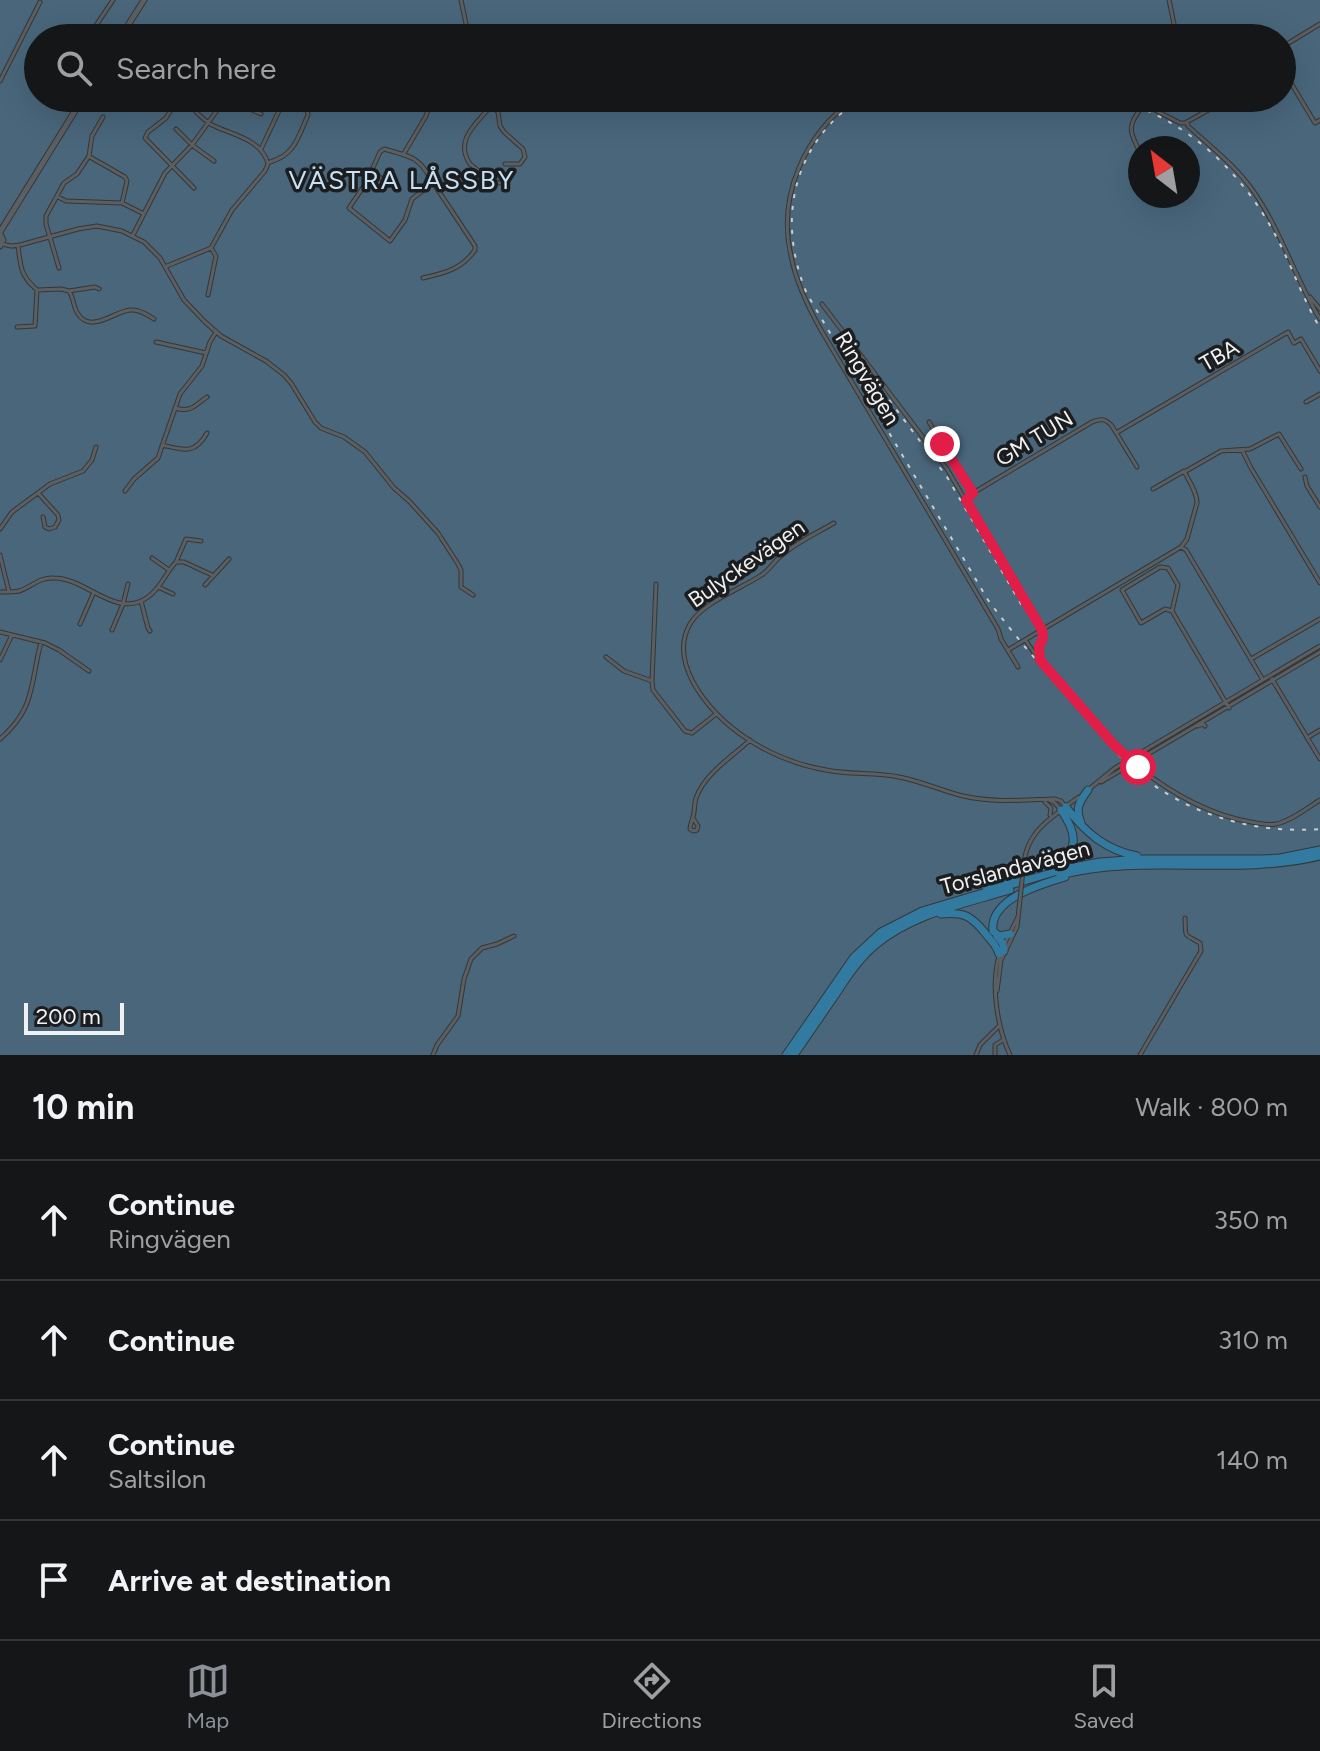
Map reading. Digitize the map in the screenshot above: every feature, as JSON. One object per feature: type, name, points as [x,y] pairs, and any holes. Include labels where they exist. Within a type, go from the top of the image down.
[{"type":"main road","points":[[1084,829],[1077,808],[1088,790]]},
{"type":"main road","points":[[1063,808],[1099,842],[1122,853],[1161,859]]},
{"type":"main road","points":[[904,919],[921,910],[1061,860],[1070,850],[1074,836],[1063,808]]},
{"type":"main road","name":"Torslandavägen","points":[[786,1055],[854,957],[872,938],[904,919],[947,903],[1068,868],[1114,860],[1280,858],[1320,853]]},
{"type":"main road","name":"Torslandavägen","points":[[794,1055],[863,957],[886,937],[937,911],[1055,877],[1108,866],[1235,866],[1280,863],[1320,853]]},
{"type":"main road","points":[[995,939],[992,928],[994,916],[1014,898],[1063,877],[1138,864]]},
{"type":"main road","points":[[915,921],[946,914],[967,915],[1004,949]]},
{"type":"main road","points":[[995,939],[1010,934]]},
{"type":"street","points":[[97,24],[113,0]]},
{"type":"street","points":[[129,24],[144,0]]},
{"type":"street","points":[[461,0],[466,24]]},
{"type":"street","points":[[1169,0],[1174,24]]},
{"type":"street","points":[[29,24],[40,2]]},
{"type":"street","points":[[1296,39],[1320,24]]},
{"type":"street","points":[[0,81],[24,34]]},
{"type":"street","points":[[1296,91],[1315,123],[1320,120]]},
{"type":"street","points":[[74,112],[0,233],[3,240],[1,245],[18,246],[97,226],[133,235],[152,249],[184,300],[216,332],[276,368],[291,383],[318,425],[344,437],[365,452],[394,488],[438,533],[461,570],[461,587],[473,595]]},
{"type":"street","points":[[170,112],[145,138],[194,188]]},
{"type":"street","points":[[166,267],[211,248],[232,210],[265,171],[268,162],[261,149],[250,141],[209,123],[198,112]]},
{"type":"street","points":[[133,235],[158,183],[216,112]]},
{"type":"street","points":[[256,112],[261,114]]},
{"type":"street","points":[[261,149],[278,112]]},
{"type":"street","points":[[268,162],[274,162],[292,151],[307,112]]},
{"type":"street","points":[[403,155],[427,112]]},
{"type":"street","points":[[486,112],[467,134],[464,147],[470,164],[492,182],[501,183]]},
{"type":"street","points":[[496,112],[504,132],[525,154],[520,164],[505,164]]},
{"type":"street","name":"Ringvägen","points":[[838,112],[817,134],[794,180],[787,217],[794,268],[817,322],[1018,667]]},
{"type":"street","points":[[1133,136],[1130,124],[1138,112]]},
{"type":"street","points":[[1159,112],[1180,123],[1187,123],[1206,112]]},
{"type":"street","points":[[59,268],[45,218],[64,183],[77,174],[89,156],[92,136],[103,117]]},
{"type":"street","points":[[1187,123],[1254,192],[1320,319]]},
{"type":"street","points":[[176,129],[214,161]]},
{"type":"street","points":[[423,278],[454,270],[475,250],[421,163],[384,149],[349,208],[388,241],[400,228],[412,199],[425,189],[430,178]]},
{"type":"street","points":[[89,156],[125,177],[127,181],[122,203]]},
{"type":"street","points":[[372,171],[389,185]]},
{"type":"street","points":[[57,196],[66,201],[122,203],[144,214]]},
{"type":"street","points":[[18,246],[20,266],[26,280],[37,290],[99,289]]},
{"type":"street","points":[[208,295],[216,256],[211,248]]},
{"type":"street","points":[[17,327],[35,326],[37,290]]},
{"type":"street","points":[[69,291],[78,315],[87,321],[100,322],[132,309],[154,319]]},
{"type":"street","points":[[1307,294],[1320,309]]},
{"type":"street","points":[[822,304],[947,469],[966,500],[1041,630],[1040,660]]},
{"type":"street","points":[[125,491],[156,461],[180,394],[202,366],[216,332]]},
{"type":"street","name":"TBA","points":[[1116,433],[1288,332],[1294,343],[1301,339],[1320,371]]},
{"type":"street","points":[[156,342],[206,353]]},
{"type":"street","points":[[1306,402],[1320,394]]},
{"type":"street","points":[[175,408],[191,410],[207,397]]},
{"type":"street","name":"GM TUN","points":[[973,493],[1095,420],[1108,422],[1116,433]]},
{"type":"street","points":[[929,422],[973,493],[966,500]]},
{"type":"street","points":[[162,445],[191,449],[205,439],[207,433]]},
{"type":"street","points":[[1116,433],[1137,467]]},
{"type":"street","points":[[1153,489],[1221,451],[1250,449],[1279,434],[1301,469]]},
{"type":"street","points":[[0,529],[12,512],[54,482],[83,471],[92,460],[96,447]]},
{"type":"street","points":[[1242,450],[1320,583]]},
{"type":"street","points":[[1008,650],[1181,547],[1187,539],[1197,503],[1184,472]]},
{"type":"street","points":[[1305,477],[1320,507]]},
{"type":"street","points":[[39,494],[59,520],[55,527],[49,529],[43,517]]},
{"type":"street","name":"Bulyckevägen","points":[[834,523],[783,554],[763,575],[700,612],[691,622],[684,640],[683,654],[685,665],[700,694],[716,714],[750,740],[785,757],[826,771],[895,776],[976,799],[1044,800]]},
{"type":"street","points":[[0,592],[19,591],[40,580],[53,578],[77,582],[106,599],[123,604],[141,601],[158,587],[176,562],[186,539],[201,541]]},
{"type":"street","points":[[1181,547],[1186,550],[1263,680]]},
{"type":"street","points":[[0,555],[9,592]]},
{"type":"street","points":[[152,558],[169,570]]},
{"type":"street","points":[[205,585],[229,559]]},
{"type":"street","points":[[176,562],[184,562],[212,575]]},
{"type":"street","points":[[1172,611],[1165,609],[1141,623],[1122,590],[1160,567],[1166,567],[1178,585],[1172,611],[1227,705]]},
{"type":"street","points":[[112,630],[128,584]]},
{"type":"street","points":[[656,584],[653,690],[685,731],[692,733],[716,714]]},
{"type":"street","points":[[158,587],[173,594]]},
{"type":"street","points":[[80,624],[94,592]]},
{"type":"street","points":[[141,601],[150,631]]},
{"type":"street","points":[[1250,659],[1320,619]]},
{"type":"street","points":[[0,632],[41,642],[59,650],[89,671]]},
{"type":"street","points":[[0,660],[12,635]]},
{"type":"street","points":[[1028,638],[1040,660],[1122,753],[1162,785],[1184,798],[1212,811],[1272,825],[1320,800]]},
{"type":"street","points":[[0,739],[19,721],[30,701],[41,642]]},
{"type":"street","points":[[1004,949],[1017,927],[1027,845],[1049,819],[1115,768],[1320,649]]},
{"type":"street","points":[[606,657],[624,671],[652,681]]},
{"type":"street","points":[[1088,790],[1214,715],[1263,680],[1271,679]]},
{"type":"street","points":[[1271,679],[1320,759]]},
{"type":"street","points":[[1198,718],[1214,715],[1227,705]]},
{"type":"street","points":[[1191,728],[1201,724],[1205,726]]},
{"type":"street","points":[[1307,738],[1320,730]]},
{"type":"street","points":[[693,818],[701,788],[750,740]]},
{"type":"street","points":[[1044,800],[1063,808]]},
{"type":"street","points":[[1044,800],[1051,808],[1049,819]]},
{"type":"street","points":[[1010,1055],[1000,1025],[998,975],[1004,949],[1018,917]]},
{"type":"street","points":[[1140,1055],[1201,951],[1200,943],[1187,938],[1185,918]]},
{"type":"street","points":[[433,1055],[458,1016],[471,959],[482,948],[514,936]]},
{"type":"street","points":[[976,1055],[980,1045],[1000,1025]]},
{"type":"street","points":[[995,1055],[995,1045],[1004,1040]]},
{"type":"water","points":[[0,0],[1320,0],[1320,1055],[0,1055]]},
{"type":"railway","points":[[844,112],[819,138],[805,161],[796,186],[792,212],[798,266],[807,294],[988,600],[1111,746],[1157,787],[1178,800],[1223,818],[1271,828],[1320,829]]},
{"type":"railway","points":[[1149,112],[1190,135],[1212,153],[1250,195],[1280,244],[1320,328]]},
{"type":"railway","points":[[853,352],[947,477],[1025,611]]},
{"type":"district","name":"VÄSTRA LÅSSBY","points":[[402,180]]},
{"type":"route","points":[[942,444],[973,493],[966,500],[1042,630],[1040,660],[1114,745],[1138,767]]}]
